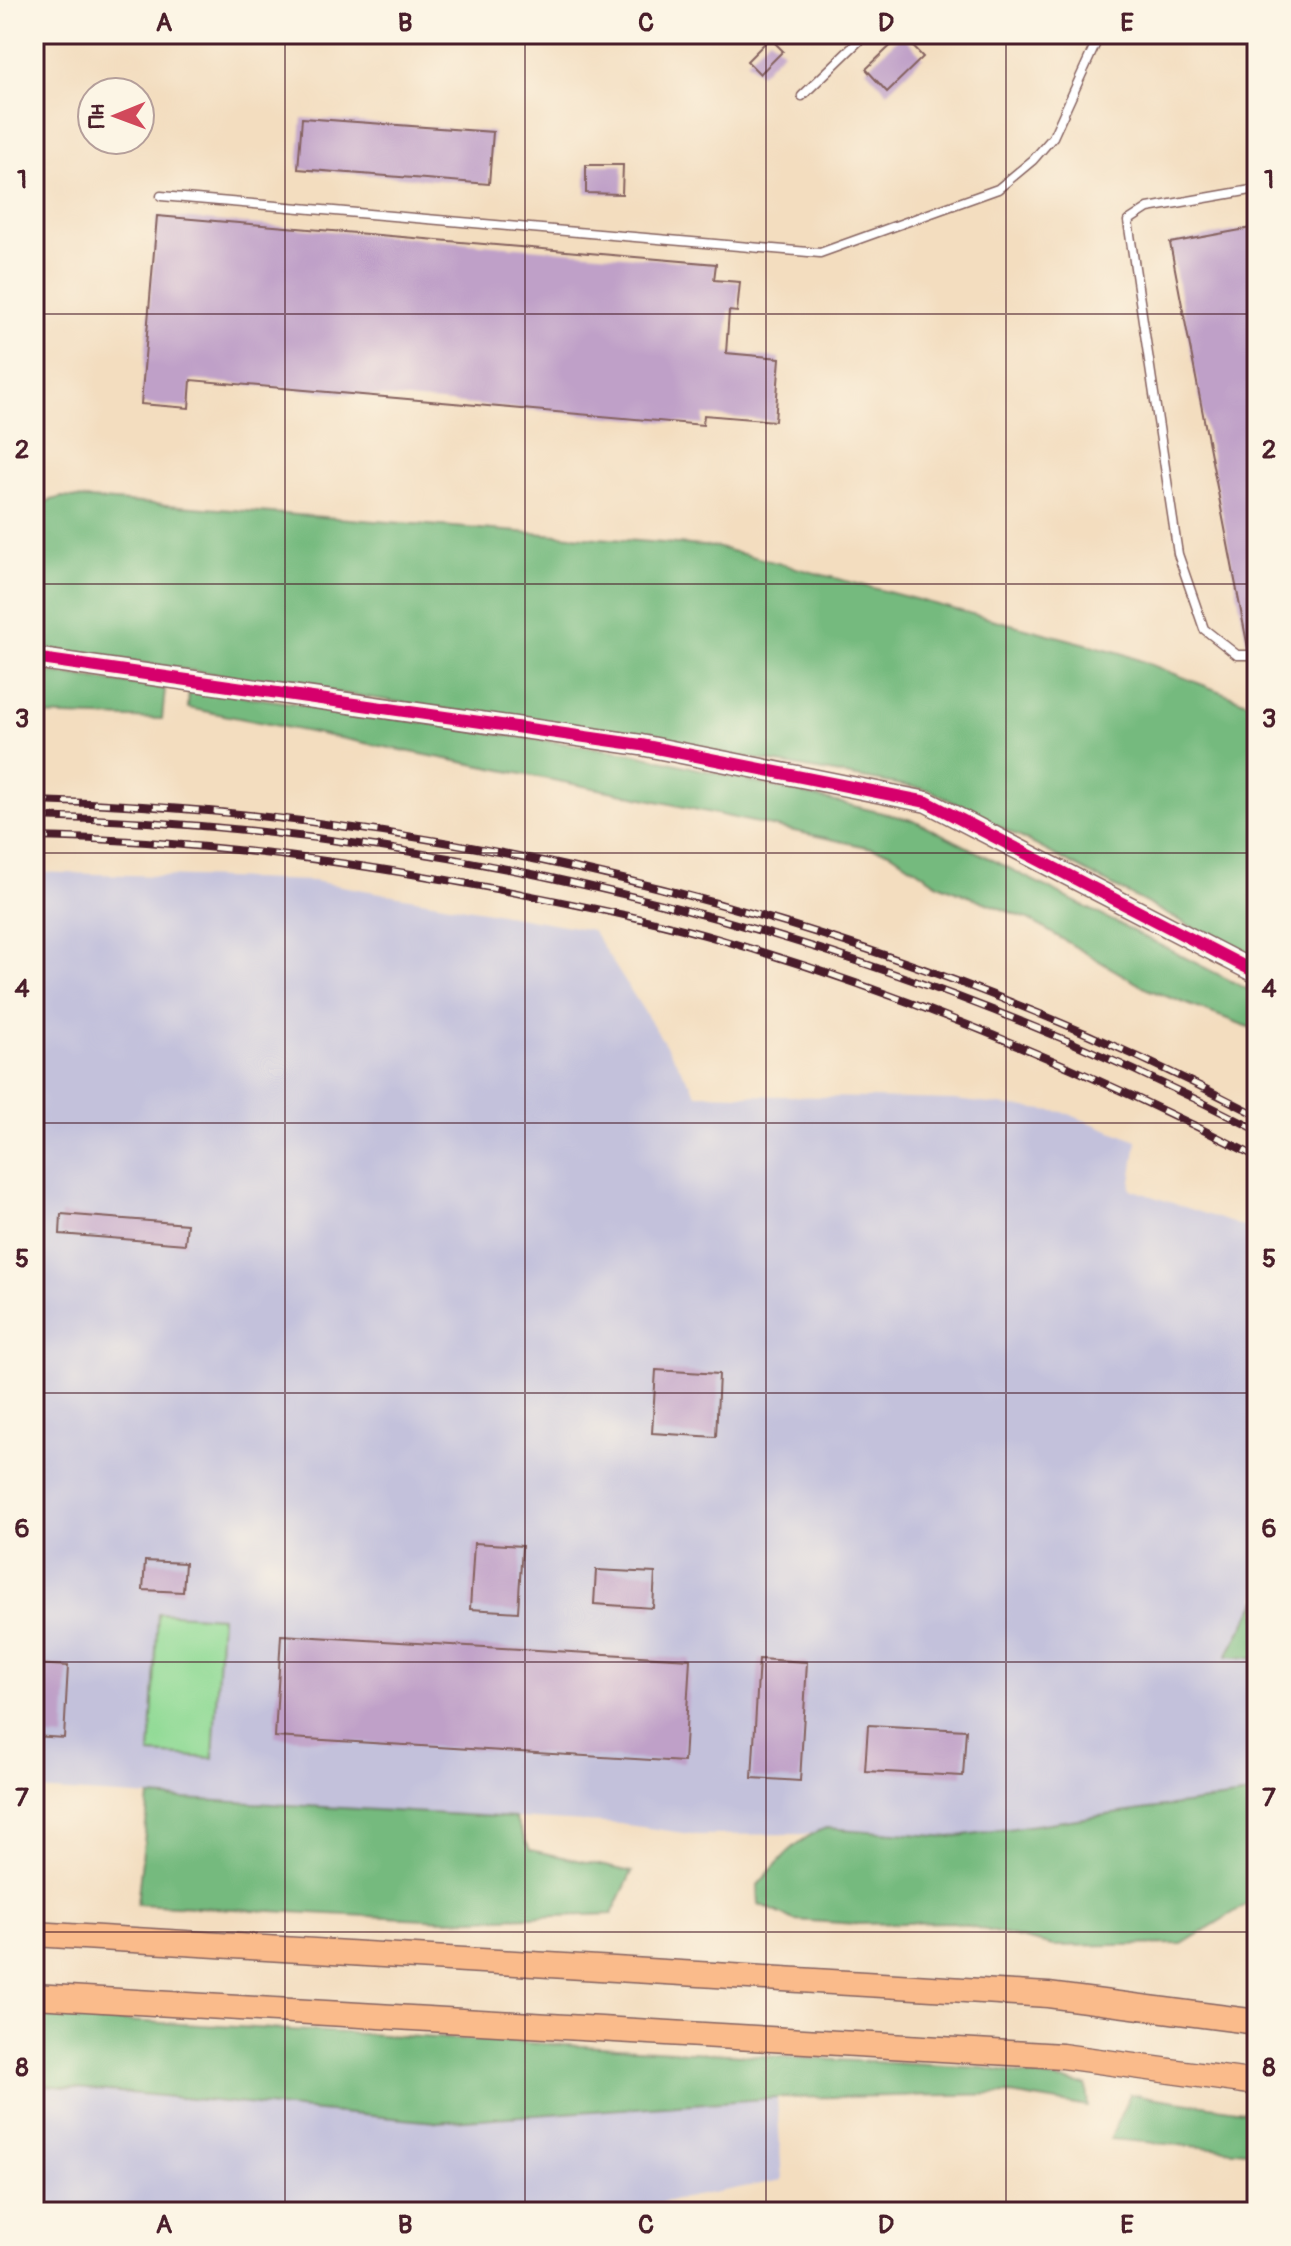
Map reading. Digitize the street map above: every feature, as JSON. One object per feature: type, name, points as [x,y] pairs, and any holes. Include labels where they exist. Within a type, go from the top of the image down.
[{"type":"main road","points":[[34,1934],[1048,1995],[1257,2022]]},
{"type":"main road","points":[[34,1996],[1062,2056],[1257,2083]]},
{"type":"street","points":[[34,658],[641,745],[927,802],[1257,973]]},
{"type":"lane","points":[[802,96],[866,34]]},
{"type":"lane","points":[[161,196],[820,253],[998,189],[1033,160],[1053,137],[1100,34]]},
{"type":"lane","points":[[1257,189],[1148,208],[1128,221],[1178,554],[1204,629],[1237,655],[1257,655]]},
{"type":"shaded area","points":[[34,872],[313,881],[592,930],[697,1094],[954,1100],[1063,1112],[1137,1141],[1130,1189],[1257,1231],[1257,1794],[950,1837],[827,1828],[809,1834],[698,1835],[620,1824],[34,1790]]},
{"type":"shaded area","points":[[34,2084],[436,2122],[777,2098],[782,2180],[609,2212],[34,2212]]},
{"type":"green space","points":[[62,497],[716,547],[1121,653],[1257,706],[1257,961],[930,790],[643,739],[36,647],[34,505]]},
{"type":"green space","points":[[34,670],[165,689],[162,719],[34,715]]},
{"type":"green space","points":[[189,688],[636,754],[916,821],[1257,994],[1257,1030],[1147,989],[1028,919],[938,884],[890,852],[634,796],[188,708]]},
{"type":"green space","points":[[1257,1602],[1257,1659],[1227,1656]]},
{"type":"green space","points":[[158,1613],[221,1617],[213,1758],[150,1754]]},
{"type":"green space","points":[[1257,1794],[1257,1898],[1182,1944],[1053,1946],[953,1922],[858,1924],[794,1920],[759,1904],[758,1885],[797,1845],[826,1828],[950,1837]]},
{"type":"green space","points":[[149,1797],[515,1818],[530,1850],[632,1872],[612,1914],[445,1920],[137,1904]]},
{"type":"green space","points":[[34,2016],[983,2068],[1086,2085],[1088,2107],[1011,2094],[777,2098],[436,2122],[34,2084]]},
{"type":"green space","points":[[1130,2094],[1257,2113],[1257,2152],[1110,2139]]},
{"type":"building","points":[[902,35],[923,57],[887,92],[866,69]]},
{"type":"building","points":[[770,38],[783,51],[760,74],[747,61]]},
{"type":"building","points":[[302,118],[493,132],[489,184],[298,169]]},
{"type":"building","points":[[586,165],[623,165],[622,194],[586,193]]},
{"type":"building","points":[[157,216],[716,264],[714,280],[740,282],[737,312],[729,311],[726,353],[780,358],[775,421],[704,415],[703,425],[191,380],[189,408],[141,404]]},
{"type":"building","points":[[1257,227],[1257,648],[1248,648],[1170,243]]},
{"type":"building","points":[[61,1214],[187,1224],[185,1244],[60,1234]]},
{"type":"building","points":[[656,1370],[719,1374],[716,1437],[652,1433]]},
{"type":"building","points":[[474,1543],[522,1546],[518,1612],[470,1609]]},
{"type":"building","points":[[145,1561],[185,1563],[183,1592],[143,1590]]},
{"type":"building","points":[[596,1570],[655,1573],[653,1608],[594,1604]]},
{"type":"building","points":[[281,1635],[690,1659],[684,1762],[275,1737]]},
{"type":"building","points":[[759,1659],[807,1662],[800,1781],[752,1778]]},
{"type":"building","points":[[34,1664],[68,1666],[64,1738],[34,1736]]},
{"type":"building","points":[[868,1725],[966,1730],[963,1776],[865,1771]]},
{"type":"railway","points":[[34,801],[192,810],[350,827],[507,854],[663,889],[817,933],[967,985],[1114,1046],[1257,1115]]},
{"type":"railway","points":[[34,817],[193,825],[351,843],[508,869],[663,904],[816,948],[967,1000],[1114,1061],[1257,1130]]},
{"type":"railway","points":[[34,837],[216,848],[337,862],[517,893],[677,927],[865,986],[998,1037],[1129,1094],[1257,1157]]},
{"type":"cycle path","points":[[34,658],[641,745],[927,802],[1257,973]]}]
